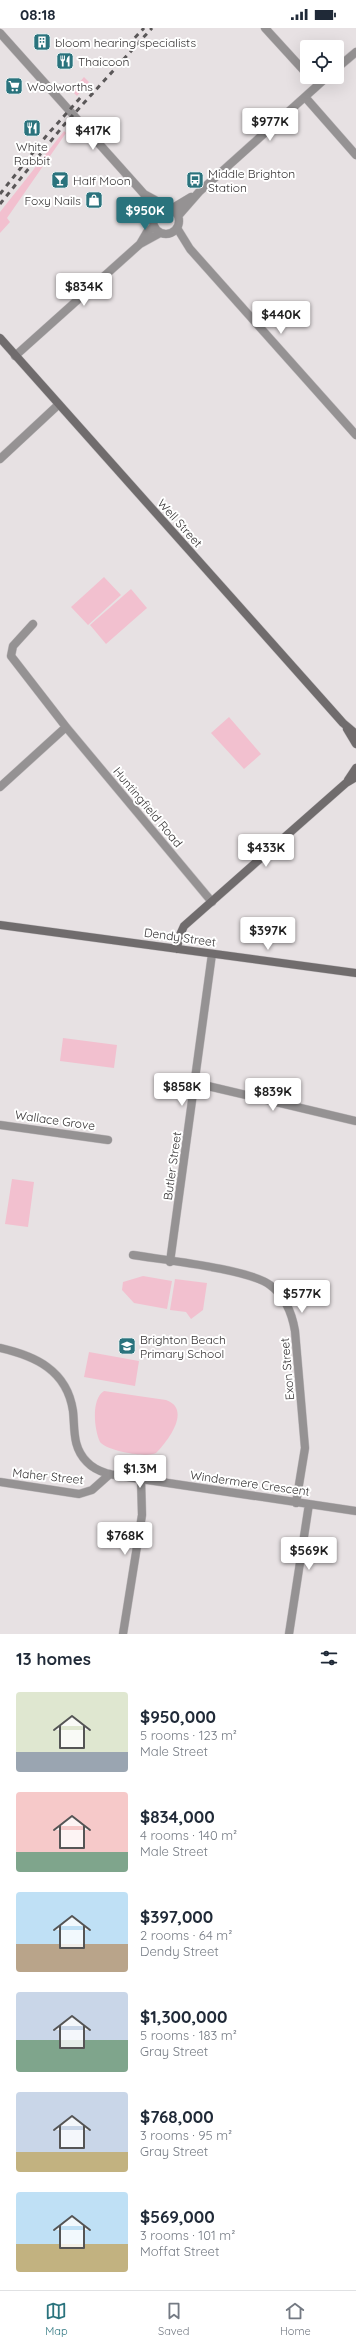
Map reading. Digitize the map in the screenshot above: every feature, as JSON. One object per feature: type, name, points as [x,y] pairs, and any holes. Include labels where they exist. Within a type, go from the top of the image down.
[{"type":"street","points":[[265,28],[300,66]]},
{"type":"street","points":[[0,33],[144,194],[149,206],[178,216]]},
{"type":"street","points":[[344,62],[356,52]]},
{"type":"street","points":[[190,249],[178,228],[178,216],[199,192],[317,86]]},
{"type":"street","points":[[305,97],[356,155]]},
{"type":"street","points":[[140,244],[163,211],[199,192]]},
{"type":"street","points":[[154,226],[160,233]]},
{"type":"street","points":[[170,234],[178,228]]},
{"type":"street","points":[[15,356],[140,244],[160,233],[170,234],[190,249],[356,434]]},
{"type":"street","name":"Well Street","points":[[0,338],[58,405],[343,723],[356,734]]},
{"type":"street","points":[[0,459],[58,405]]},
{"type":"street","name":"Huntingfield Road","points":[[33,624],[13,646],[11,656],[66,727],[212,902]]},
{"type":"street","name":"Well Street","points":[[343,723],[356,744]]},
{"type":"street","points":[[0,786],[66,727]]},
{"type":"street","points":[[346,783],[356,768]]},
{"type":"street","points":[[177,949],[178,937],[184,926],[346,783],[356,777]]},
{"type":"street","name":"Dendy Street","points":[[0,925],[356,973]]},
{"type":"street","name":"Butler Street","points":[[170,1262],[212,954]]},
{"type":"street","points":[[195,1083],[356,1121]]},
{"type":"street","name":"Wallace Grove","points":[[0,1125],[108,1140]]},
{"type":"street","name":"Exon Street","points":[[133,1256],[238,1273],[261,1280],[277,1291],[289,1309],[296,1332],[305,1442],[296,1503]]},
{"type":"street","name":"Windermere Crescent","points":[[0,1348],[26,1354],[38,1359],[57,1376],[70,1401],[75,1442],[81,1454],[96,1469],[110,1474],[141,1480],[356,1511]]},
{"type":"street","name":"Maher Street","points":[[0,1482],[79,1494],[92,1490],[110,1474]]},
{"type":"street","points":[[123,1634],[142,1515],[141,1480]]},
{"type":"street","points":[[289,1634],[309,1504]]},
{"type":"shaded area","points":[[84,77],[89,82],[77,96],[72,91]]},
{"type":"shaded area","points":[[64,131],[66,133],[7,218],[10,222],[0,233],[0,212]]},
{"type":"shaded area","points":[[104,577],[121,595],[88,625],[71,607]]},
{"type":"shaded area","points":[[131,589],[147,608],[106,644],[90,625]]},
{"type":"shaded area","points":[[229,717],[261,754],[244,769],[211,733]]},
{"type":"shaded area","points":[[63,1038],[117,1045],[114,1068],[60,1061]]},
{"type":"shaded area","points":[[12,1179],[34,1182],[28,1227],[5,1224]]},
{"type":"shaded area","points":[[143,1276],[172,1281],[167,1309],[134,1303],[122,1290],[123,1282]]},
{"type":"shaded area","points":[[175,1279],[207,1283],[203,1310],[191,1319],[186,1312],[170,1310]]},
{"type":"shaded area","points":[[89,1352],[139,1361],[135,1386],[84,1377]]},
{"type":"shaded area","points":[[104,1391],[166,1400],[174,1404],[177,1410],[175,1425],[166,1441],[156,1453],[144,1455],[127,1453],[110,1448],[100,1442],[96,1430],[95,1407],[100,1395]]},
{"type":"railway","points":[[128,45],[144,28]]},
{"type":"railway","points":[[0,204],[63,126],[152,28]]},
{"type":"railway","points":[[0,194],[47,135],[82,96]]},
{"type":"place","name":"bloom hearing specialists","points":[[42,42]]},
{"type":"place","name":"Thaicoon","points":[[65,61]]},
{"type":"place","name":"Woolworths","points":[[14,86]]},
{"type":"place","name":"White Rabbit","points":[[32,128]]},
{"type":"place","name":"Half Moon","points":[[60,180]]},
{"type":"place","name":"Middle Brighton Station","points":[[195,180]]},
{"type":"place","name":"Foxy Nails","points":[[94,200]]},
{"type":"place","name":"Brighton Beach Primary School","points":[[127,1346]]}]
